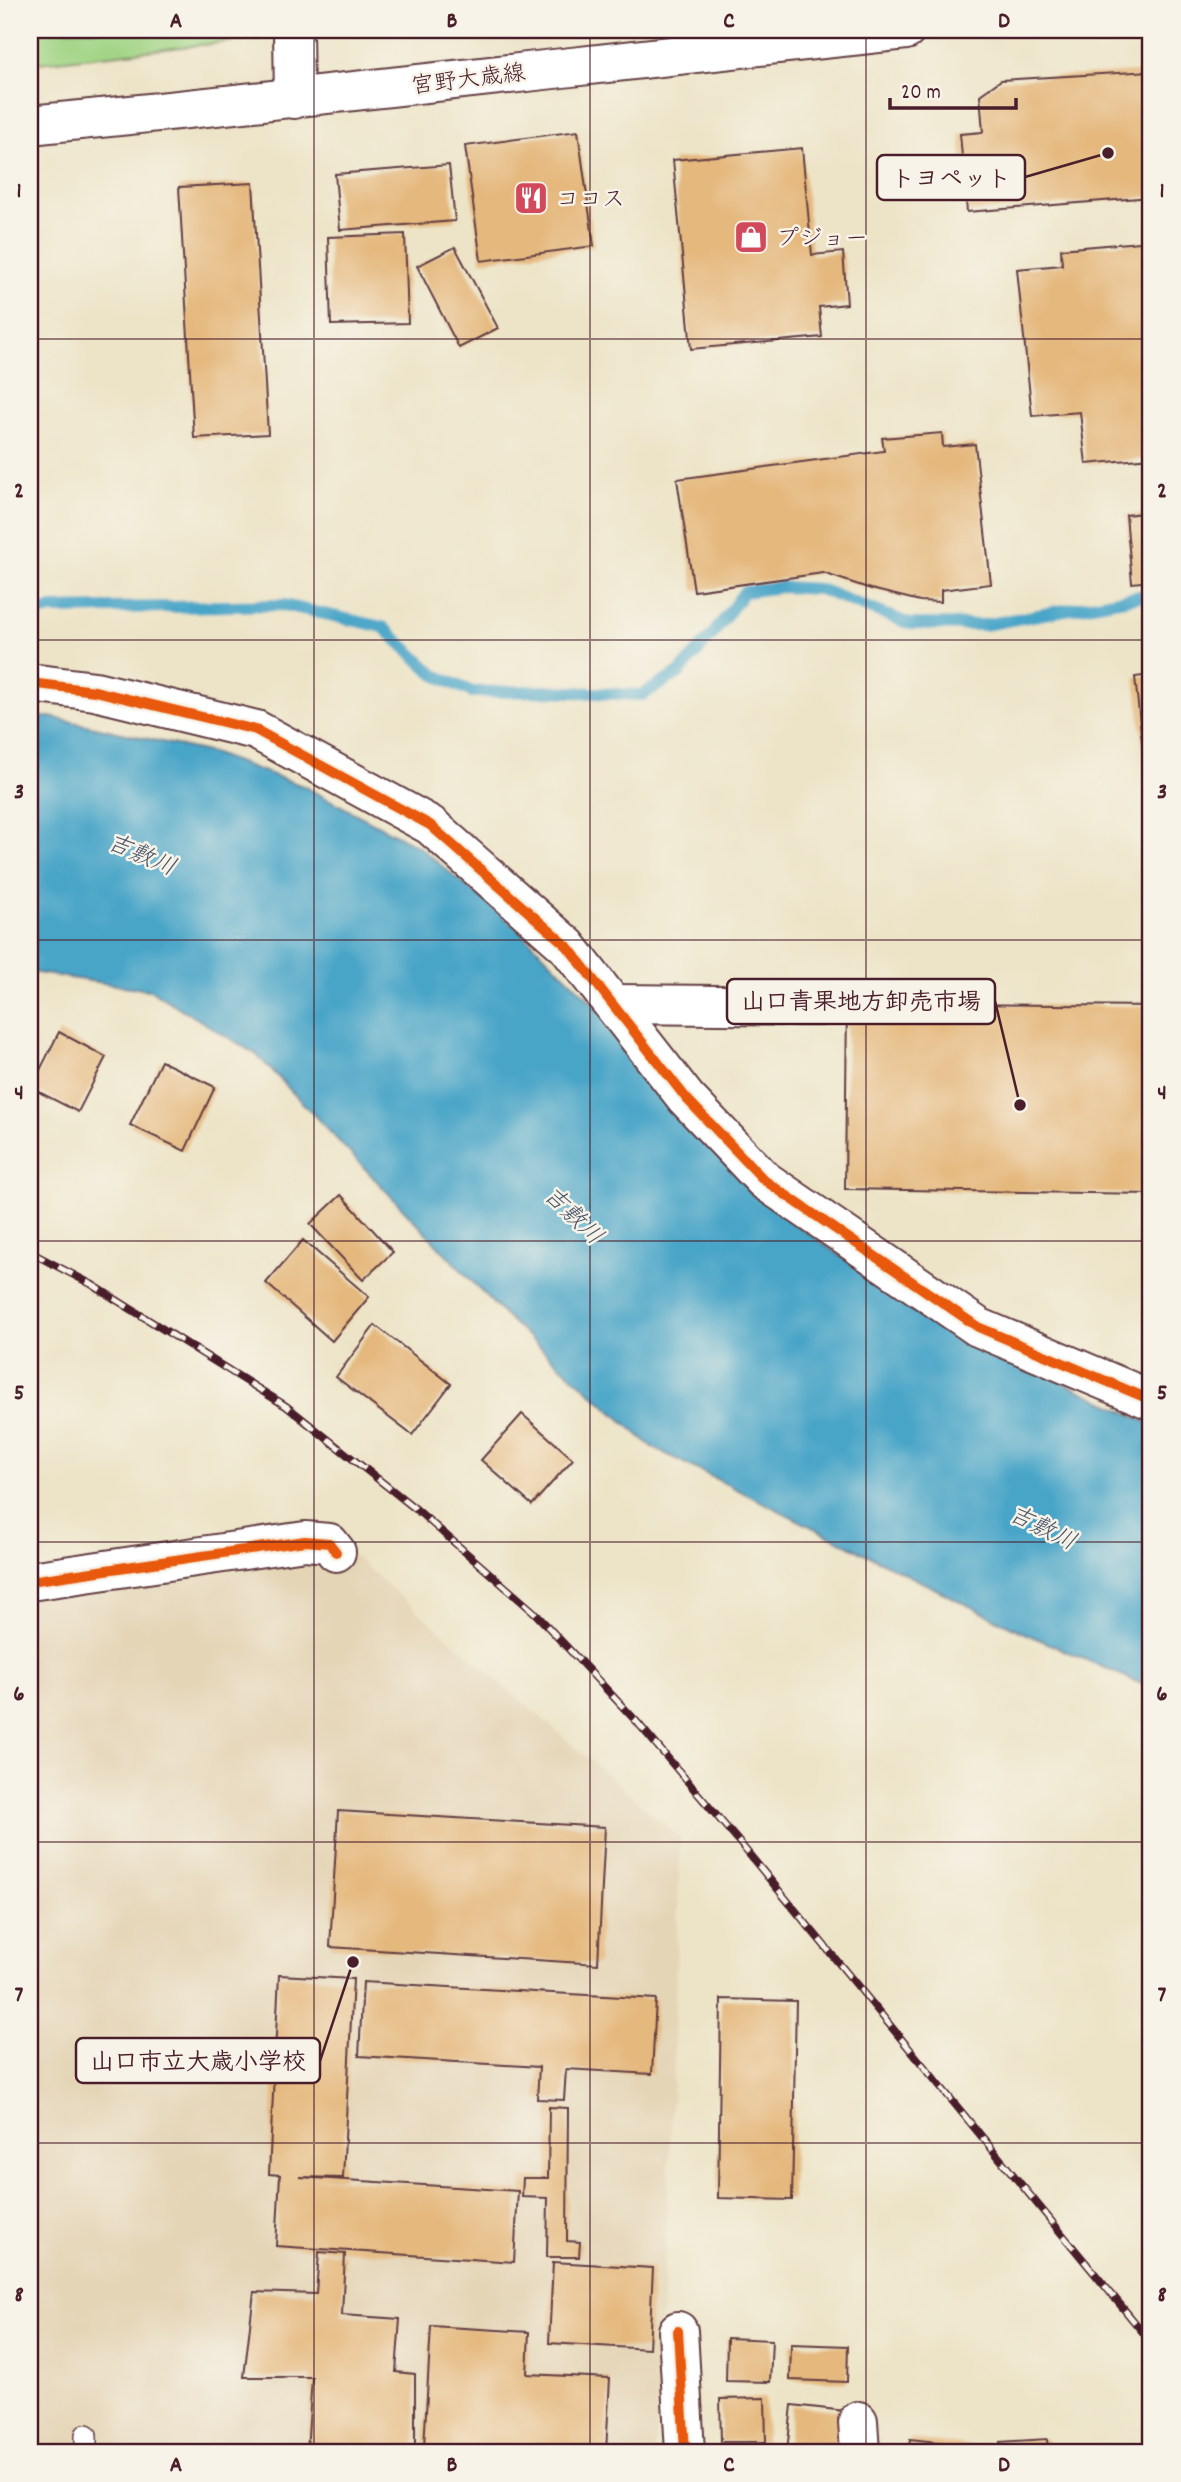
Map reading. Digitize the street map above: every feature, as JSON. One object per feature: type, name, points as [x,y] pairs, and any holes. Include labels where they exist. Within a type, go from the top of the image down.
[{"type":"street","points":[[293,30],[294,99]]},
{"type":"street","name":"宮野大歳線","points":[[30,125],[294,99],[906,30]]},
{"type":"street","points":[[30,683],[95,691],[256,730],[430,825],[567,946],[686,1098],[764,1180],[978,1327],[1151,1401]]},
{"type":"street","points":[[613,1004],[819,1006]]},
{"type":"street","points":[[30,1581],[304,1541],[330,1543],[336,1552]]},
{"type":"street","points":[[678,2330],[685,2452]]},
{"type":"shaded area","points":[[347,1550],[680,1838],[673,2086],[655,2452],[30,2452],[30,1593]]},
{"type":"green space","points":[[30,30],[335,30],[30,64]]},
{"type":"water","name":"吉敷川","points":[[30,717],[50,717],[212,753],[303,786],[419,847],[516,927],[604,1014],[767,1204],[934,1322],[1151,1424],[1151,1688],[1022,1632],[652,1447],[504,1315],[257,1055],[150,990],[30,972]]},
{"type":"building","points":[[1151,71],[1151,197],[967,212],[960,134],[983,132],[980,95],[1001,80]]},
{"type":"building","points":[[578,131],[594,246],[481,261],[465,146]]},
{"type":"building","points":[[802,148],[812,255],[843,252],[847,304],[819,307],[822,337],[691,349],[673,160]]},
{"type":"building","points":[[449,165],[455,221],[340,230],[335,174]]},
{"type":"building","points":[[253,183],[268,434],[194,438],[179,187]]},
{"type":"building","points":[[405,234],[408,323],[331,325],[328,237]]},
{"type":"building","points":[[1151,241],[1151,458],[1086,464],[1080,412],[1032,416],[1017,269],[1062,265],[1061,249]]},
{"type":"building","points":[[455,247],[498,328],[459,348],[417,266]]},
{"type":"building","points":[[942,433],[943,447],[975,444],[991,584],[941,590],[941,602],[920,601],[871,589],[823,573],[694,591],[677,479],[884,451],[882,438]]},
{"type":"building","points":[[1151,512],[1151,581],[1132,583],[1126,515]]},
{"type":"building","points":[[1151,675],[1151,785],[1147,785],[1135,677]]},
{"type":"building","points":[[847,1003],[1151,1006],[1151,1194],[845,1189]]},
{"type":"building","points":[[59,1032],[106,1057],[78,1112],[31,1088]]},
{"type":"building","points":[[161,1061],[215,1087],[185,1151],[130,1125]]},
{"type":"building","points":[[341,1195],[393,1252],[363,1280],[310,1224]]},
{"type":"building","points":[[303,1240],[369,1297],[332,1341],[266,1283]]},
{"type":"building","points":[[375,1325],[451,1384],[412,1435],[336,1377]]},
{"type":"building","points":[[522,1414],[573,1459],[532,1505],[481,1460]]},
{"type":"building","points":[[338,1811],[605,1827],[598,1964],[330,1947]]},
{"type":"building","points":[[279,1975],[353,1979],[343,2178],[299,2177],[518,2191],[514,2262],[276,2246],[280,2175],[269,2174]]},
{"type":"building","points":[[363,1982],[656,1999],[652,2074],[566,2069],[564,2100],[537,2099],[539,2067],[359,2056]]},
{"type":"building","points":[[721,1999],[796,2001],[792,2200],[718,2198]]},
{"type":"building","points":[[549,2107],[568,2108],[567,2241],[580,2242],[579,2257],[547,2257],[548,2198],[522,2197],[523,2178],[548,2178]]},
{"type":"building","points":[[319,2252],[345,2254],[342,2315],[400,2319],[396,2372],[415,2374],[415,2452],[307,2452],[312,2377],[244,2377],[254,2292],[316,2294]]},
{"type":"building","points":[[553,2262],[653,2268],[649,2349],[549,2343]]},
{"type":"building","points":[[431,2326],[529,2332],[527,2374],[610,2378],[606,2452],[510,2452],[424,2447]]},
{"type":"building","points":[[727,2338],[772,2340],[770,2382],[726,2381]]},
{"type":"building","points":[[791,2344],[848,2346],[847,2382],[790,2380]]},
{"type":"building","points":[[765,2398],[766,2442],[721,2442],[720,2399]]},
{"type":"building","points":[[792,2405],[845,2411],[841,2452],[787,2452]]},
{"type":"building","points":[[910,2439],[991,2448],[991,2452],[909,2452]]},
{"type":"building","points":[[1047,2439],[1048,2452],[1001,2452],[1000,2442]]},
{"type":"waterway","points":[[30,615],[50,609],[284,605],[383,627],[435,675],[472,692],[548,691],[642,695],[679,673],[744,592],[781,587],[819,589],[910,624],[984,625],[1151,594]]},
{"type":"railway","points":[[30,1252],[91,1284],[286,1406],[417,1510],[534,1612],[637,1722],[739,1842],[1151,2342]]},
{"type":"cycle path","points":[[30,683],[95,691],[256,730],[430,825],[567,946],[686,1098],[764,1180],[978,1327],[1151,1400]]},
{"type":"cycle path","points":[[30,1581],[305,1541],[329,1543],[336,1552]]},
{"type":"cycle path","points":[[678,2331],[685,2452]]},
{"type":"place","name":"トヨペット","points":[[1108,153]]},
{"type":"place","name":"ココス","points":[[531,198]]},
{"type":"place","name":"プジョー","points":[[751,237]]},
{"type":"place","name":"山口青果地方卸売市場","points":[[1020,1105]]},
{"type":"place","name":"山口市立大歳小学校","points":[[353,1962]]}]
